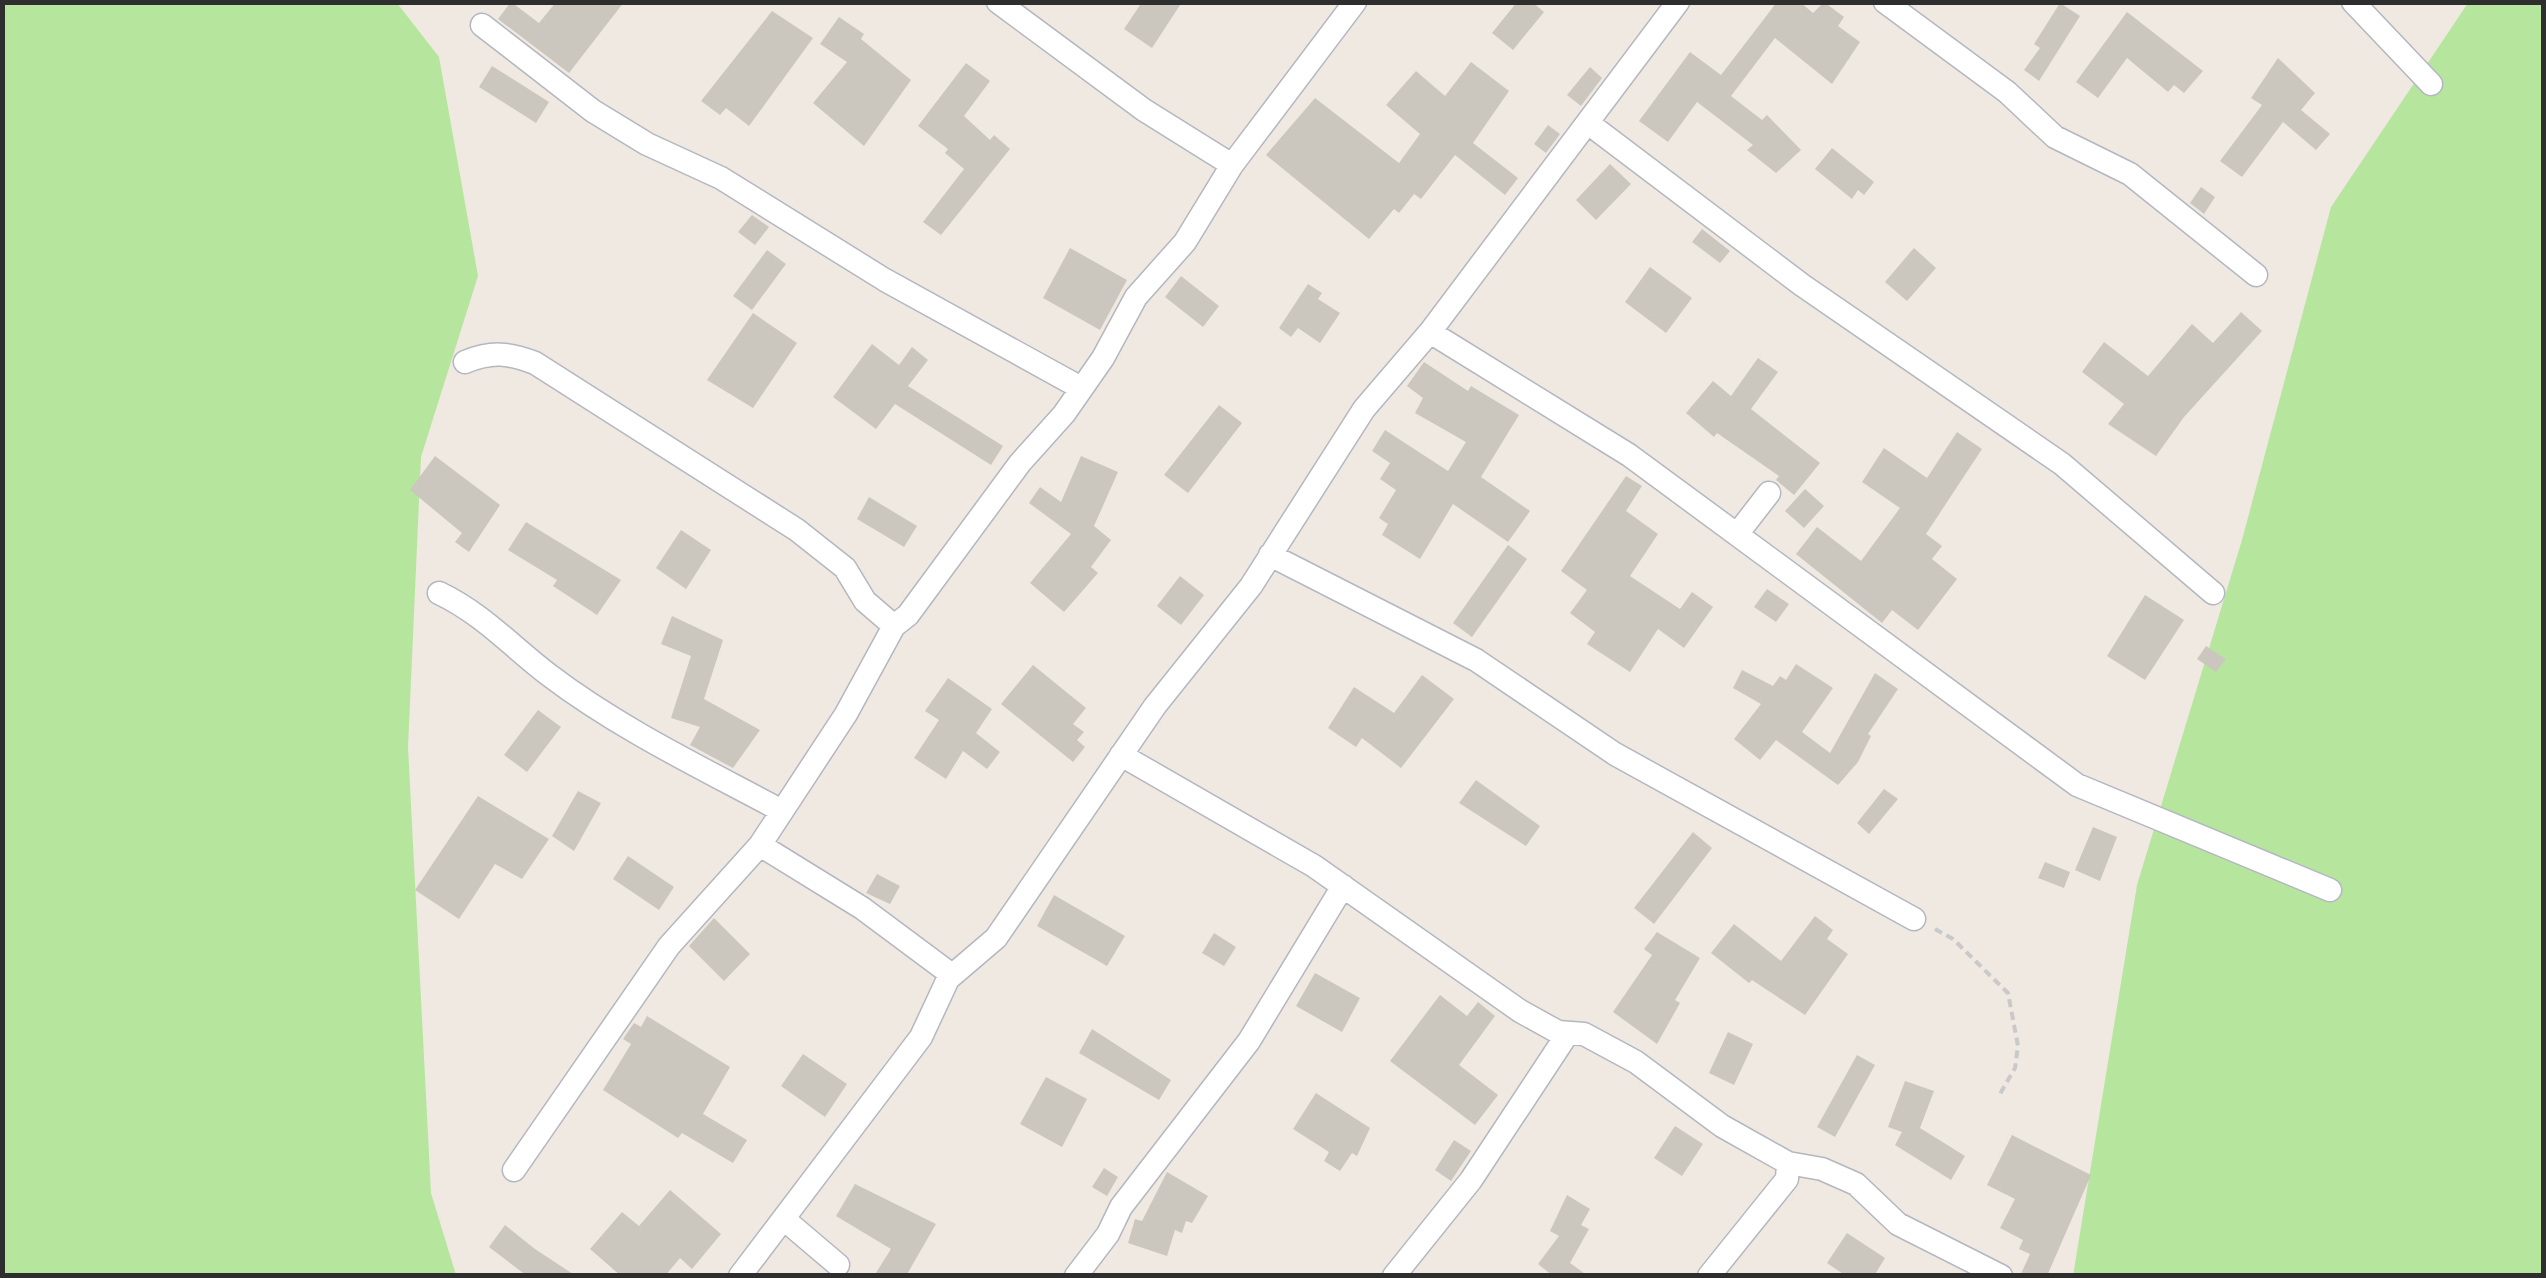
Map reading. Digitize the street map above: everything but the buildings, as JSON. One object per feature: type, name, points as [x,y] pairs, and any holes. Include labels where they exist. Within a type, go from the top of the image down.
[{"type":"street","points":[[998,2],[1144,110],[1232,165]]},
{"type":"street","points":[[514,1170],[670,946],[760,845],[846,714],[894,626],[908,615],[965,534],[1081,388],[1136,296],[1185,242],[1232,165],[1356,2]]},
{"type":"street","points":[[740,1276],[921,1037],[952,975],[996,938],[1121,756],[1270,555],[1364,409],[1430,332],[1554,162],[1678,2]]},
{"type":"street","points":[[1884,2],[2007,92],[2055,136],[2130,174],[2256,276]]},
{"type":"street","points":[[2353,2],[2431,84]]},
{"type":"street","points":[[482,25],[593,112],[647,144],[720,178],[885,280],[1081,388]]},
{"type":"street","points":[[1588,123],[1802,285],[2062,464],[2213,593]]},
{"type":"street","points":[[1430,332],[1629,455],[2078,785],[2330,890]]},
{"type":"street","points":[[466,362],[486,354],[510,353],[535,363],[797,530],[845,568],[865,601],[894,626]]},
{"type":"street","points":[[1738,533],[1769,493]]},
{"type":"street","points":[[1270,555],[1476,660],[1615,754],[1914,918]]},
{"type":"street","points":[[439,592],[474,609],[548,675],[782,811]]},
{"type":"street","points":[[1121,756],[1343,886],[1520,1011],[1568,1033],[1584,1034],[1636,1062],[1722,1126],[1788,1162],[1822,1169],[1856,1184],[1898,1224],[2001,1276]]},
{"type":"street","points":[[760,845],[862,908],[952,975]]},
{"type":"street","points":[[1076,1276],[1108,1234],[1121,1207],[1249,1040],[1343,886]]},
{"type":"street","points":[[1394,1276],[1471,1180],[1568,1033]]},
{"type":"street","points":[[1709,1276],[1786,1179],[1788,1162]]},
{"type":"street","points":[[785,1220],[838,1265]]},
{"type":"path","points":[[1914,918],[1953,939],[2008,993],[2018,1046],[2015,1068],[2000,1094]]},
{"type":"green space","points":[[2,3],[397,3],[439,57],[478,276],[421,457],[408,747],[431,1193],[456,1275],[3,1275]]},
{"type":"green space","points":[[2468,3],[2543,3],[2543,1275],[2073,1276],[2137,885],[2242,540],[2331,207]]}]
